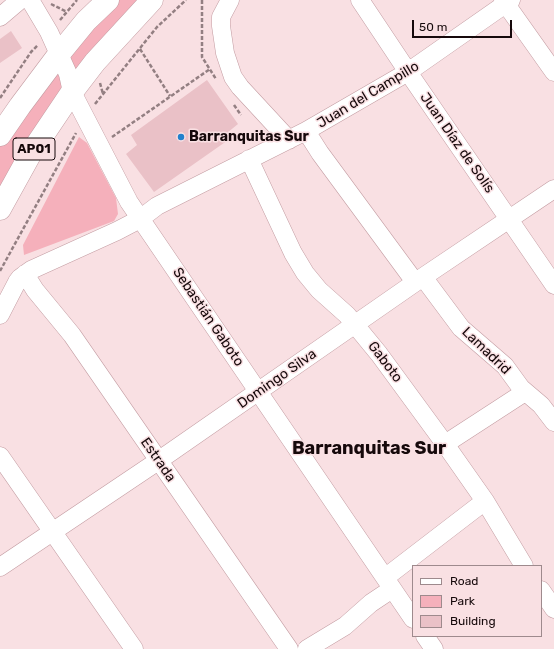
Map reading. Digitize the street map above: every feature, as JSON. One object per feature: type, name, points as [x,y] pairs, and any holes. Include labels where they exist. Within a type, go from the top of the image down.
[{"type":"highway","name":"AP01","points":[[0,135],[59,54],[86,21],[108,0]]},
{"type":"highway","name":"AP01","points":[[0,209],[31,153],[72,92],[95,62],[152,0]]},
{"type":"street","points":[[0,17],[20,0]]},
{"type":"street","name":"Sebastián Gaboto","points":[[30,0],[49,32],[68,74],[72,92],[129,202],[412,618]]},
{"type":"street","points":[[230,0],[221,17],[221,26],[225,53],[233,77],[240,87],[289,140]]},
{"type":"street","name":"Juan Díaz de Solís","points":[[360,0],[554,284]]},
{"type":"street","points":[[507,1],[554,72]]},
{"type":"street","name":"Juan del Campillo","points":[[25,274],[38,266],[117,232],[140,219],[156,206],[306,131],[408,72],[507,1]]},
{"type":"street","name":"Lamadrid","points":[[306,131],[320,153],[419,280],[461,328],[505,366],[525,392],[541,405],[554,422]]},
{"type":"street","name":"Gaboto","points":[[249,159],[299,265],[319,290],[356,324],[379,354],[485,501],[523,565]]},
{"type":"street","name":"Domingo Silva","points":[[0,567],[158,461],[419,280],[554,189]]},
{"type":"street","points":[[0,315],[17,282],[25,274]]},
{"type":"street","name":"Estrada","points":[[25,274],[34,290],[72,335],[289,649]]},
{"type":"street","points":[[445,444],[525,392]]},
{"type":"street","points":[[0,456],[134,649]]},
{"type":"street","points":[[307,649],[345,626],[371,603],[389,583],[485,501]]},
{"type":"street","points":[[542,591],[554,609]]},
{"type":"street","points":[[426,637],[434,649]]},
{"type":"path","points":[[49,0],[52,5],[66,12]]},
{"type":"path","points":[[0,98],[31,52],[77,0]]},
{"type":"path","points":[[140,49],[170,96]]},
{"type":"path","points":[[108,140],[210,69]]},
{"type":"green space","points":[[108,0],[152,0],[0,209],[0,135]]},
{"type":"green space","points":[[79,137],[87,143],[116,198],[118,214],[114,221],[24,255],[23,245]]},
{"type":"building","points":[[11,31],[22,48],[0,63],[0,39]]},
{"type":"building","name":"Barranquitas Sur","points":[[207,80],[238,124],[227,133],[231,138],[154,192],[126,154],[137,145],[131,135]]},
{"type":"place","name":"Barranquitas Sur","points":[[181,137]]},
{"type":"district","name":"Barranquitas Sur","points":[[369,449]]}]
